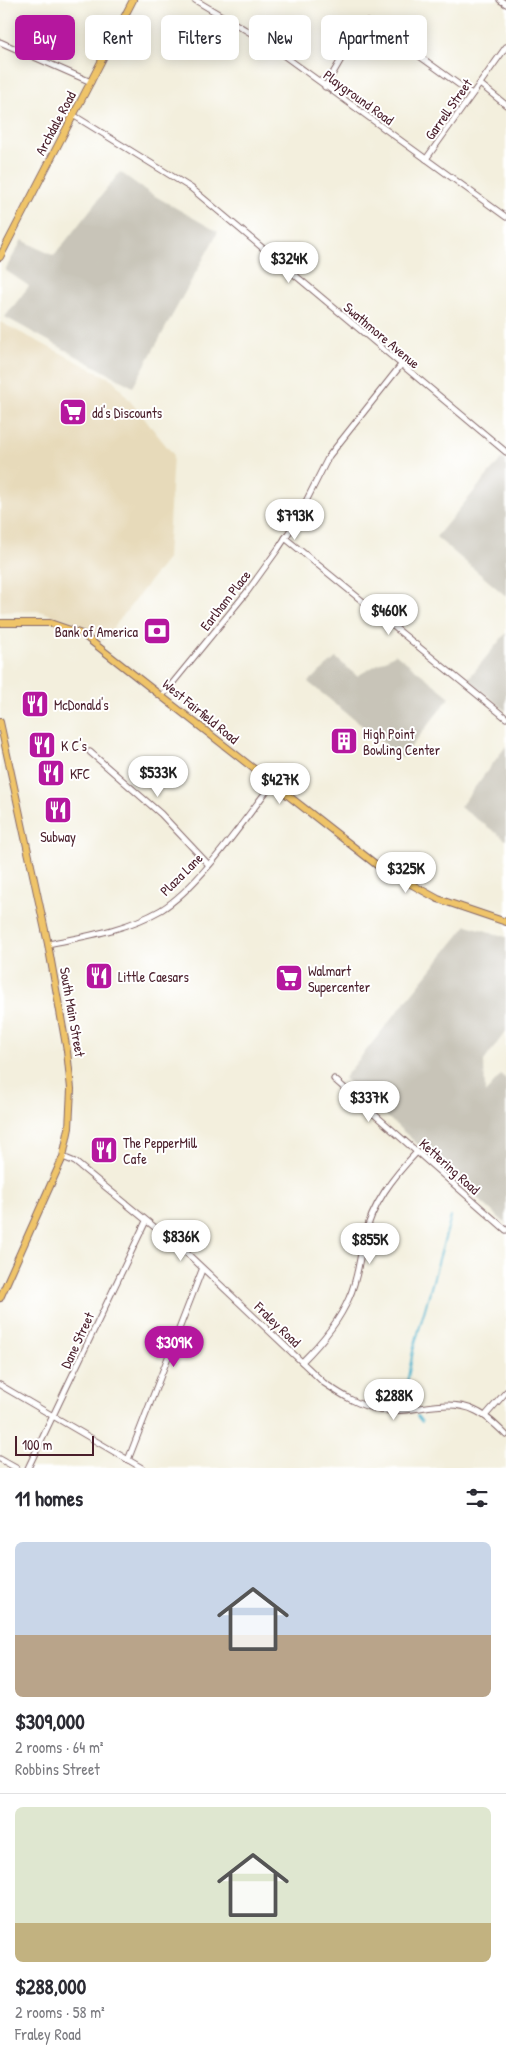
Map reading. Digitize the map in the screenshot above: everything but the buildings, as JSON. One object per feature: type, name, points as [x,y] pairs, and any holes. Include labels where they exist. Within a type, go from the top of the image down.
[{"type":"main road","name":"Archdale Road","points":[[0,257],[133,0]]},
{"type":"main road","name":"West Fairfield Road","points":[[0,623],[50,623],[82,634],[355,850],[389,873],[438,899],[506,922]]},
{"type":"main road","name":"South Main Street","points":[[0,722],[48,944],[70,1071],[71,1111],[63,1157],[0,1298]]},
{"type":"street","name":"Playground Road","points":[[195,0],[249,31],[506,217]]},
{"type":"street","points":[[500,0],[506,4]]},
{"type":"street","points":[[325,87],[361,25],[367,22],[376,25],[472,94]]},
{"type":"street","points":[[0,42],[91,82]]},
{"type":"street","name":"Garrell Street","points":[[426,159],[506,47]]},
{"type":"street","points":[[480,84],[506,105]]},
{"type":"street","name":"Swathmore Avenue","points":[[73,115],[191,188],[401,366],[506,452]]},
{"type":"street","name":"Earlham Place","points":[[162,696],[247,592],[285,538],[329,456],[401,366]]},
{"type":"street","points":[[285,538],[506,718]]},
{"type":"street","points":[[90,752],[161,814],[208,864]]},
{"type":"street","name":"Plaza Lane","points":[[48,944],[114,930],[162,909],[187,888],[272,784]]},
{"type":"street","name":"Kettering Road","points":[[334,1079],[506,1230]]},
{"type":"street","points":[[302,1362],[328,1332],[349,1300],[357,1279],[364,1238],[377,1204],[393,1178],[417,1152]]},
{"type":"street","name":"Fraley Road","points":[[63,1157],[75,1162],[191,1257],[202,1270],[243,1305],[324,1383],[362,1404],[397,1411],[455,1405],[474,1410],[485,1416],[506,1435]]},
{"type":"street","name":"Dane Street","points":[[28,1468],[146,1222]]},
{"type":"street","points":[[128,1460],[202,1270]]},
{"type":"street","points":[[0,1385],[142,1468]]},
{"type":"street","points":[[485,1416],[506,1392]]},
{"type":"street","points":[[0,1459],[16,1468]]},
{"type":"shaded area","points":[[120,172],[148,192],[218,232],[133,387],[5,317],[29,286],[5,270],[22,240],[54,256]]},
{"type":"shaded area","points":[[0,322],[113,380],[173,454],[167,559],[103,641],[84,626],[40,611],[0,612]]},
{"type":"shaded area","points":[[502,458],[506,461],[506,596],[436,537]]},
{"type":"shaded area","points":[[506,633],[506,711],[468,679]]},
{"type":"shaded area","points":[[396,654],[450,697],[402,758],[308,682],[336,658],[357,676]]},
{"type":"shaded area","points":[[506,746],[506,840],[460,807]]},
{"type":"shaded area","points":[[467,925],[506,937],[506,1031],[484,1061],[485,1093],[501,1075],[506,1079],[506,1224],[344,1078]]},
{"type":"waterway","points":[[412,1403],[407,1383],[413,1351],[451,1217]]},
{"type":"waterway","points":[[417,1416],[422,1422]]},
{"type":"place","name":"dd's Discounts","points":[[73,412]]},
{"type":"place","name":"Bank of America","points":[[157,631]]},
{"type":"place","name":"McDonald's","points":[[35,704]]},
{"type":"place","name":"High Point Bowling Center","points":[[344,741]]},
{"type":"place","name":"K C's","points":[[42,745]]},
{"type":"place","name":"KFC","points":[[51,773]]},
{"type":"place","name":"Subway","points":[[58,810]]},
{"type":"place","name":"Little Caesars","points":[[99,976]]},
{"type":"place","name":"Walmart Supercenter","points":[[289,978]]},
{"type":"place","name":"The PepperMill Cafe","points":[[104,1150]]}]
